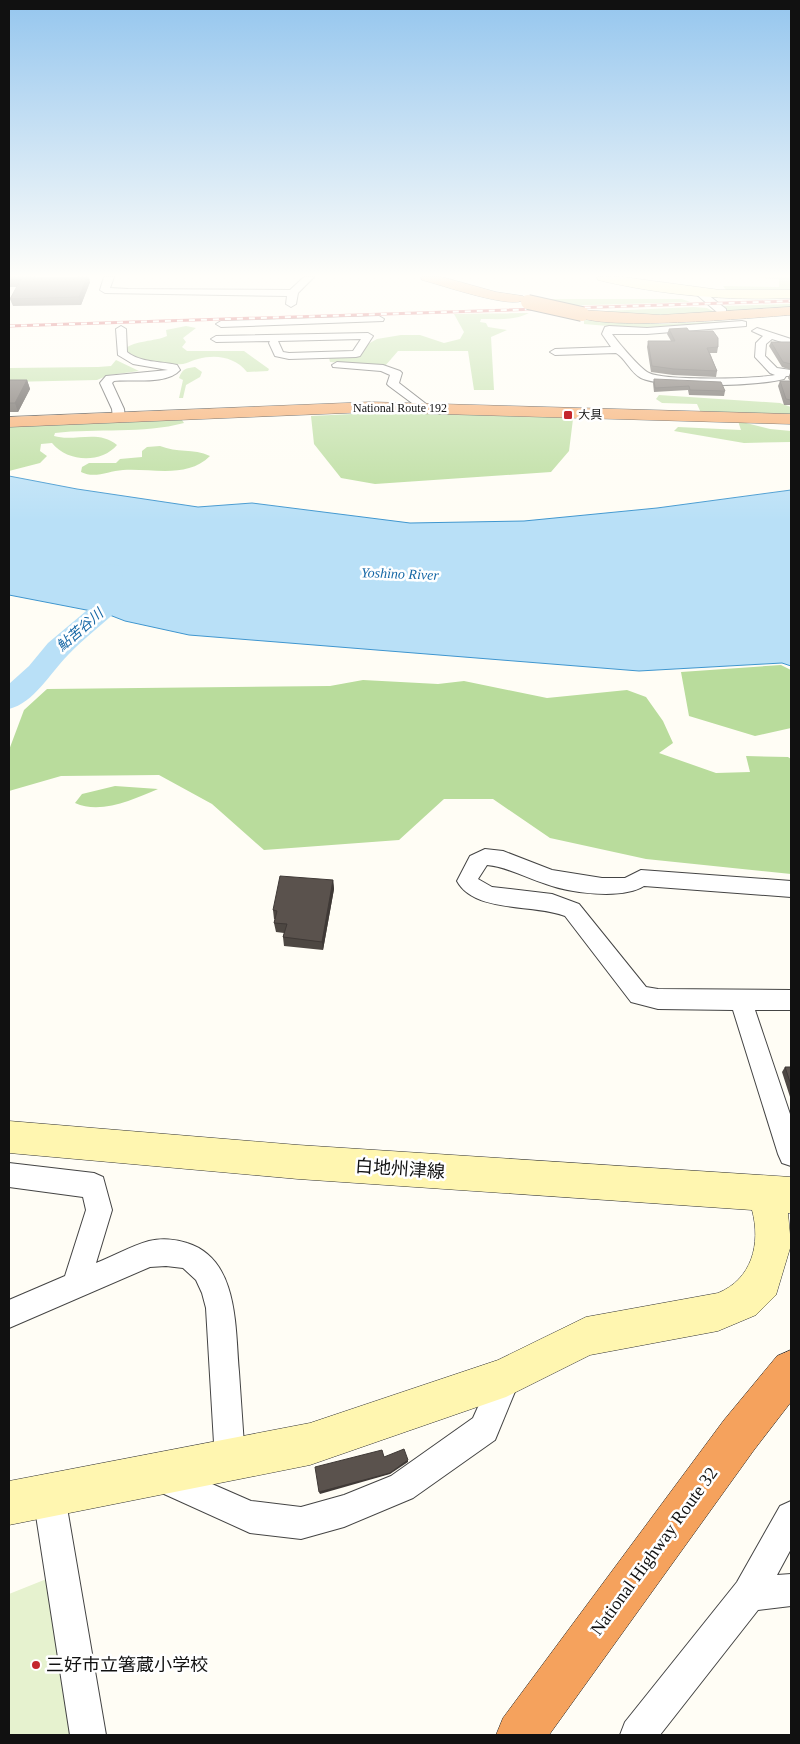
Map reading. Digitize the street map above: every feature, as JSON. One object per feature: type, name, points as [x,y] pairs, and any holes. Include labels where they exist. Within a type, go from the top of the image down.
[{"type":"highway","name":"National Route 192","points":[[9,422],[371,407],[424,407],[791,419]]},
{"type":"highway","name":"National Highway Route 32","points":[[520,1735],[739,1434],[791,1370]]},
{"type":"street","points":[[119,418],[118,409],[106,383],[110,378],[122,375],[164,375],[172,374],[175,370],[173,367],[130,358]]},
{"type":"street","points":[[271,358],[384,368],[396,373],[393,384],[424,407]]},
{"type":"street","points":[[629,358],[637,370],[655,378],[767,380],[775,379],[786,373]]},
{"type":"street","points":[[761,358],[765,365],[786,373]]},
{"type":"street","points":[[791,889],[641,878],[628,886],[602,886],[550,878],[503,859],[485,857],[477,861],[467,881],[476,889],[490,895],[552,902],[572,910],[639,995],[658,999],[791,1000]]},
{"type":"street","points":[[741,1001],[791,1154]]},
{"type":"street","name":"白地州津線","points":[[9,1137],[298,1162],[778,1194]]},
{"type":"street","points":[[9,1175],[94,1186],[99,1210],[76,1286]]},
{"type":"street","points":[[9,1503],[310,1444],[506,1377],[586,1336],[718,1312],[743,1302],[763,1282],[773,1245],[772,1218],[778,1194]]},
{"type":"street","points":[[9,1314],[150,1254],[170,1251],[195,1258],[207,1272],[215,1287],[220,1308],[230,1460]]},
{"type":"street","points":[[156,1474],[250,1517],[301,1523],[344,1511],[402,1487],[435,1464],[484,1429],[506,1377]]},
{"type":"street","points":[[48,1496],[88,1735]]},
{"type":"street","points":[[638,1735],[749,1594],[791,1516]]},
{"type":"street","points":[[749,1594],[791,1590]]},
{"type":"green space","points":[[140,358],[202,358],[183,364]]},
{"type":"green space","points":[[226,358],[254,358],[269,369],[268,371],[247,372]]},
{"type":"green space","points":[[329,358],[392,358],[385,366],[330,362]]},
{"type":"green space","points":[[469,358],[492,358],[494,390],[474,390]]},
{"type":"green space","points":[[116,360],[139,371],[109,375],[97,380],[9,382],[9,368],[98,367],[111,366]]},
{"type":"green space","points":[[195,367],[202,372],[200,377],[186,385],[183,398],[179,398],[183,380],[179,378],[180,375],[185,369]]},
{"type":"green space","points":[[659,395],[780,403],[791,407],[791,416],[701,413],[697,404],[662,403],[656,399]]},
{"type":"green space","points":[[414,411],[556,416],[573,419],[569,451],[551,472],[375,484],[341,478],[314,444],[311,416]]},
{"type":"green space","points":[[182,420],[184,423],[136,430],[55,433],[54,436],[70,438],[102,438],[110,440],[117,445],[102,455],[84,458],[66,454],[52,443],[41,444],[40,451],[47,456],[40,463],[9,471],[9,427]]},
{"type":"green space","points":[[738,421],[770,429],[791,431],[791,442],[744,443],[674,431],[678,427],[741,430]]},
{"type":"green space","points":[[160,446],[210,456],[191,468],[180,470],[123,470],[96,475],[81,472],[82,467],[89,463],[116,463],[120,459],[142,457],[142,451],[147,447]]},
{"type":"green space","points":[[781,665],[791,670],[791,728],[755,736],[689,716],[681,672]]},
{"type":"green space","points":[[363,680],[438,684],[464,681],[547,698],[627,690],[646,697],[663,721],[673,743],[659,753],[716,773],[750,772],[746,756],[788,757],[791,759],[791,874],[646,859],[550,838],[493,799],[444,799],[399,840],[264,850],[212,804],[159,775],[61,776],[9,791],[9,750],[24,710],[47,689],[330,686]]},
{"type":"green space","points":[[115,786],[158,789],[128,801],[106,806],[85,806],[75,803],[82,794]]},
{"type":"green space","name":"三好市立箸蔵小学校","points":[[49,1578],[76,1735],[9,1735],[9,1594]]},
{"type":"water","name":"Yoshino River","points":[[9,476],[77,489],[198,507],[252,503],[410,523],[524,521],[657,508],[791,490],[791,666],[782,663],[639,671],[189,635],[125,621],[107,614],[9,595]]},
{"type":"building","points":[[651,358],[712,358],[717,371],[674,369],[652,366]]},
{"type":"building","points":[[781,358],[791,358],[791,364],[783,362]]},
{"type":"building","points":[[654,379],[721,382],[725,391],[690,390],[689,386],[655,388]]},
{"type":"building","points":[[9,380],[27,380],[15,403],[9,403]]},
{"type":"building","points":[[780,381],[791,381],[791,400],[786,399]]},
{"type":"building","points":[[280,876],[333,880],[322,942],[283,937],[287,924],[274,923],[277,911],[273,910]]},
{"type":"building","points":[[785,1067],[791,1067],[791,1085]]},
{"type":"building","points":[[404,1449],[408,1460],[390,1473],[319,1492],[315,1467],[382,1450],[384,1457]]},
{"type":"waterway","name":"鮎苦谷川","points":[[9,700],[39,672],[58,649],[111,603],[110,571]]},
{"type":"place","name":"大具","points":[[568,415]]},
{"type":"place","name":"三好市立箸蔵小学校","points":[[36,1665]]}]
